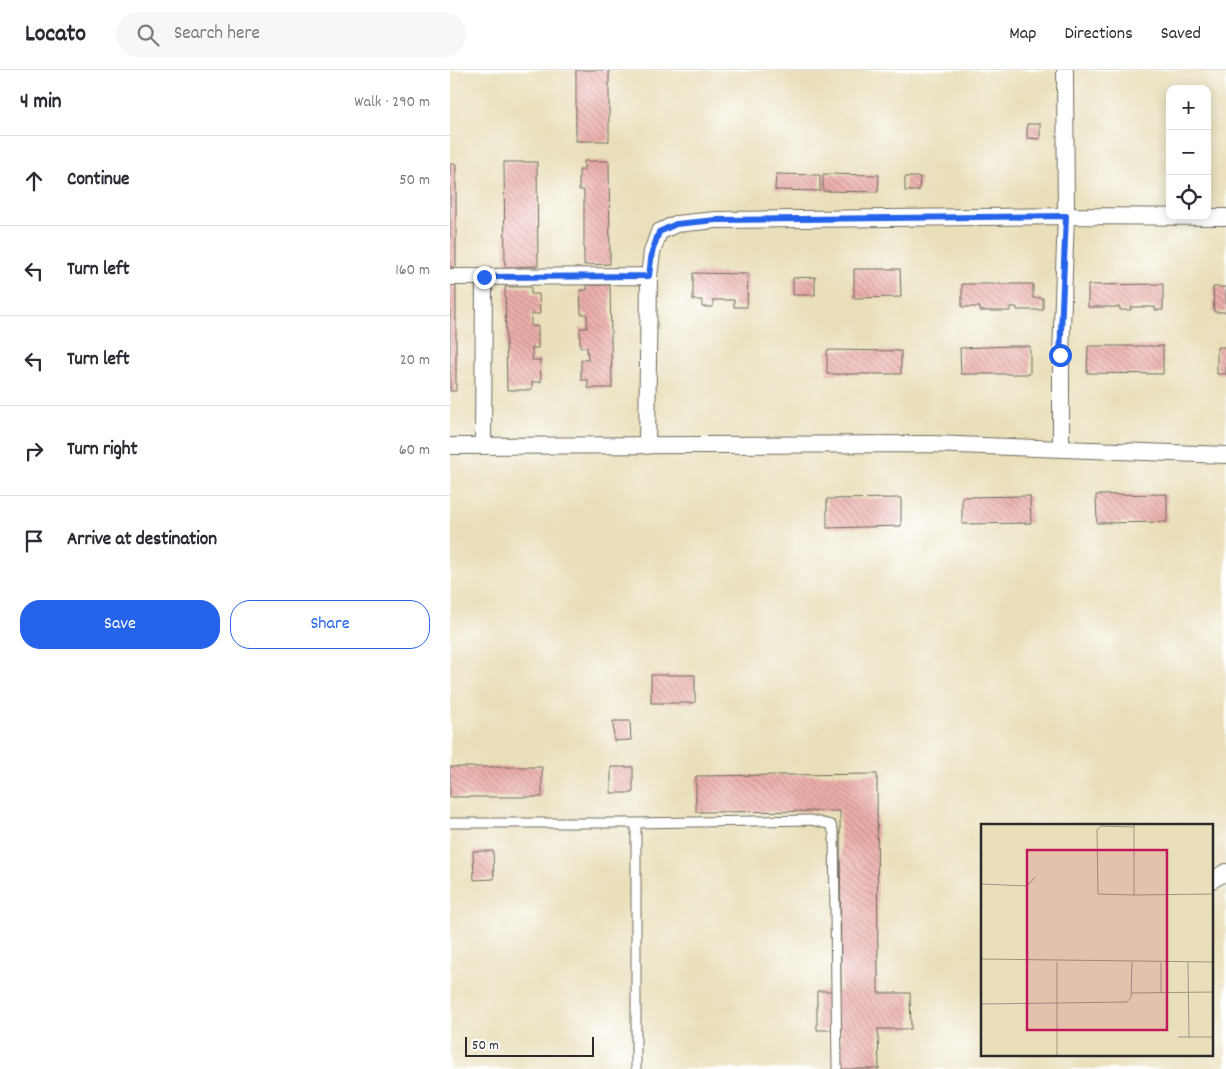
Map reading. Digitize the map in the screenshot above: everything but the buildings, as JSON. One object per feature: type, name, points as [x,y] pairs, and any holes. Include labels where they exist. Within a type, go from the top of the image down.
[{"type":"street","points":[[1061,449],[1060,355],[1066,216],[1065,70]]},
{"type":"street","points":[[647,446],[649,276],[652,252],[659,232],[676,224],[716,220],[1066,216],[1226,217]]},
{"type":"street","points":[[450,277],[649,276]]},
{"type":"street","points":[[483,446],[484,277]]},
{"type":"street","points":[[450,446],[931,444],[1226,455]]},
{"type":"street","points":[[1214,879],[1226,872]]},
{"type":"lane","points":[[450,823],[811,820],[831,825],[834,834],[837,1069]]},
{"type":"lane","points":[[636,822],[636,1069]]},
{"type":"route","points":[[484,277],[649,276],[652,252],[659,232],[676,224],[716,220],[1066,216],[1060,355]]}]
